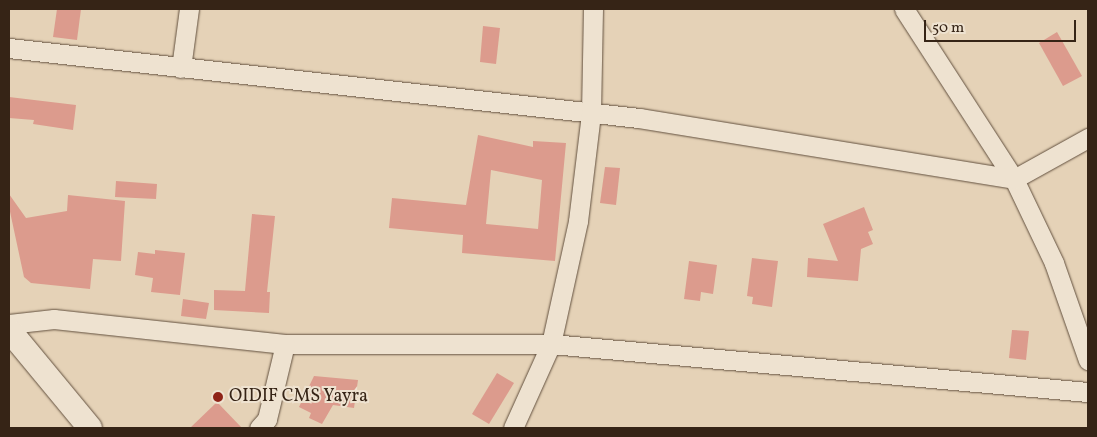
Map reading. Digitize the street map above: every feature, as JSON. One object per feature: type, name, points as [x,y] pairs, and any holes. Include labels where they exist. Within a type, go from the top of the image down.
[{"type":"street","points":[[181,68],[189,9]]},
{"type":"street","points":[[513,428],[551,344],[578,220],[591,113],[593,9]]},
{"type":"street","points":[[904,9],[1014,179],[1054,264],[1088,360]]},
{"type":"street","points":[[9,48],[639,118],[1014,179],[1088,138]]},
{"type":"street","points":[[9,324],[54,319],[285,344],[551,344],[1088,392]]},
{"type":"street","points":[[9,330],[90,428]]},
{"type":"street","points":[[258,428],[267,419],[285,344]]},
{"type":"building","points":[[57,9],[81,9],[77,40],[53,37]]},
{"type":"building","points":[[483,26],[500,28],[496,64],[480,62]]},
{"type":"building","points":[[1057,32],[1082,76],[1063,86],[1039,43]]},
{"type":"building","points":[[9,97],[76,105],[73,130],[33,124],[34,120],[9,118]]},
{"type":"building","points":[[478,135],[533,147],[533,141],[566,143],[555,261],[462,253],[463,235],[389,228],[392,198],[466,205]],"holes":[[[491,170],[542,180],[538,229],[486,224]]]},
{"type":"building","points":[[605,167],[620,168],[616,205],[600,203]]},
{"type":"building","points":[[116,181],[157,184],[156,199],[115,197]]},
{"type":"building","points":[[9,194],[26,218],[67,211],[68,195],[125,201],[121,261],[93,259],[90,289],[31,283],[24,277],[9,207]]},
{"type":"building","points":[[864,207],[873,230],[868,232],[873,244],[861,249],[858,281],[807,277],[808,258],[838,261],[823,224]]},
{"type":"building","points":[[252,214],[275,216],[267,292],[270,292],[269,313],[214,310],[214,290],[245,291]]},
{"type":"building","points":[[155,250],[185,253],[180,295],[151,292],[153,278],[135,275],[138,252],[155,254]]},
{"type":"building","points":[[752,258],[778,261],[772,307],[752,304],[753,297],[747,296]]},
{"type":"building","points":[[689,261],[717,265],[713,294],[701,292],[700,301],[684,299]]},
{"type":"building","points":[[183,299],[209,303],[206,319],[181,316]]},
{"type":"building","points":[[1012,330],[1029,331],[1026,360],[1009,358]]},
{"type":"building","points":[[497,373],[514,383],[489,424],[472,414]]},
{"type":"building","points":[[314,376],[358,380],[354,408],[333,405],[322,424],[309,418],[311,413],[299,407]]},
{"type":"building","points":[[217,402],[242,428],[190,428]]},
{"type":"place","name":"OIDIF CMS Yayra","points":[[218,397]]}]
